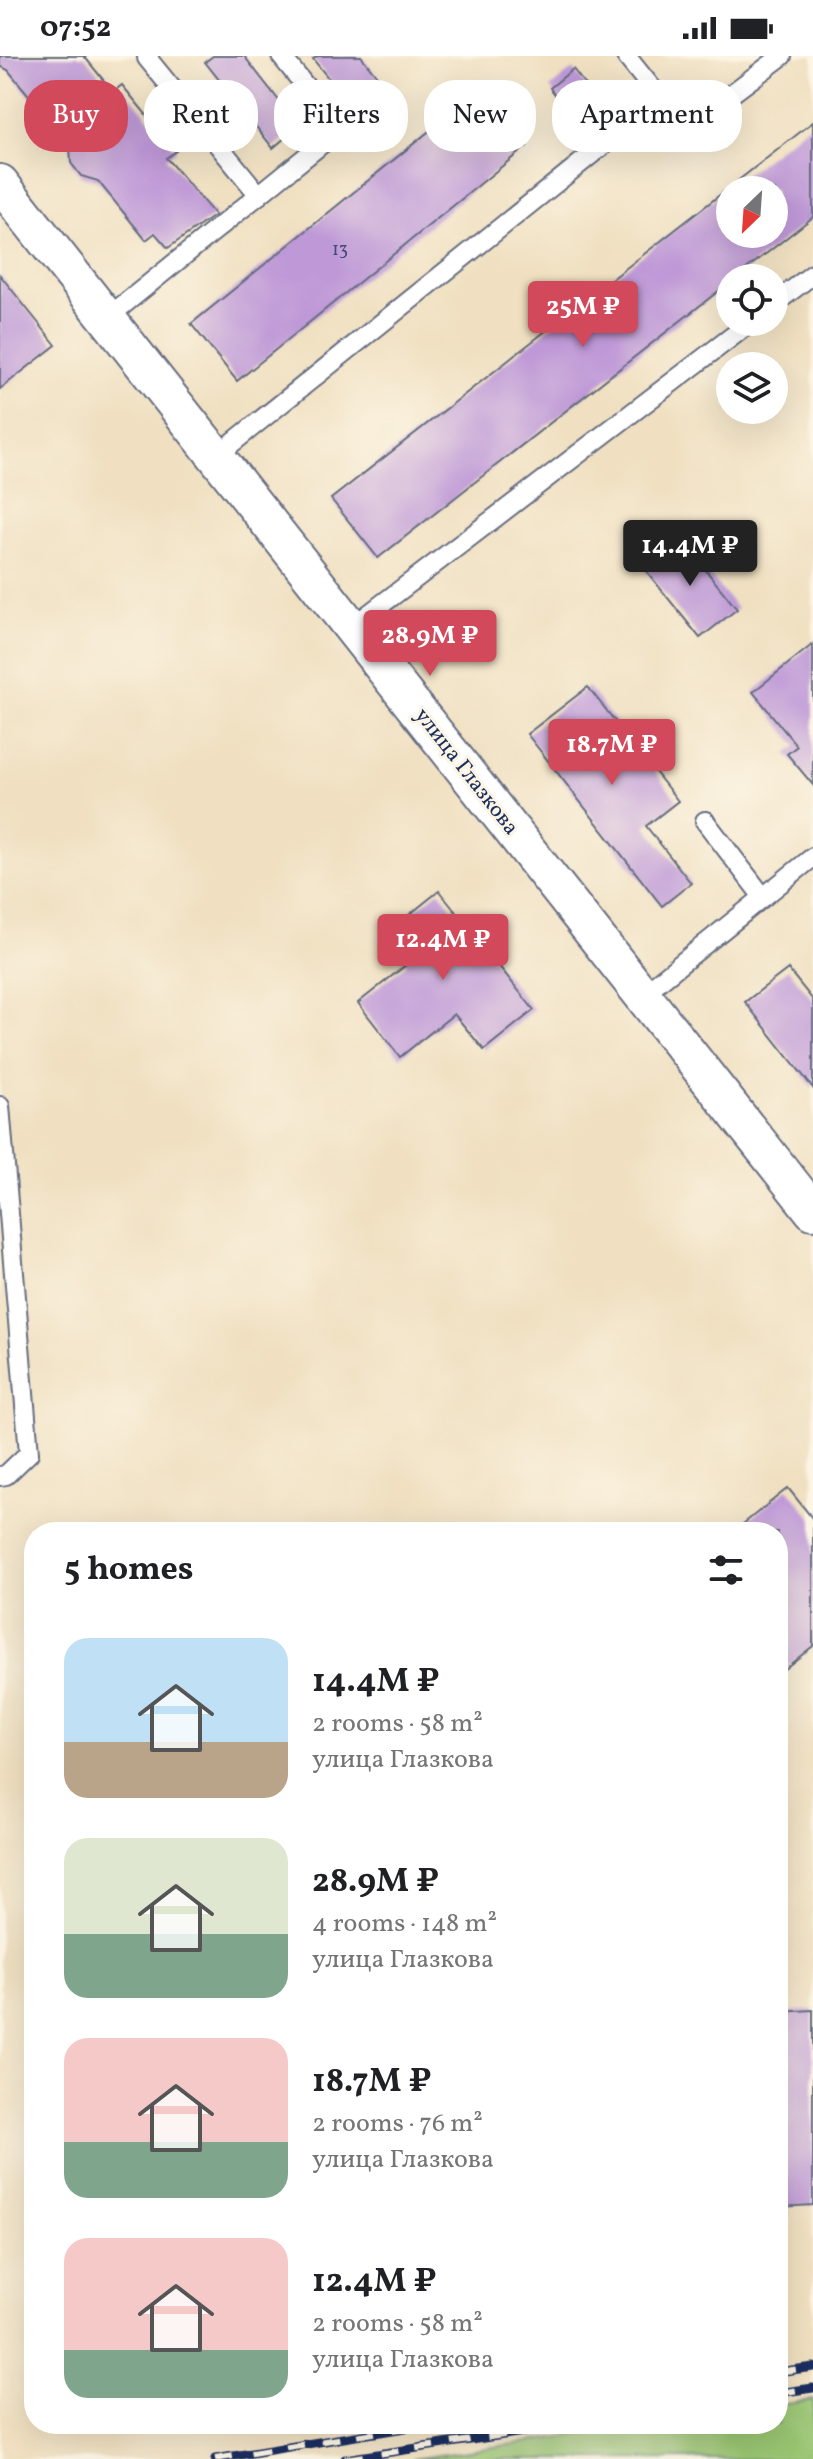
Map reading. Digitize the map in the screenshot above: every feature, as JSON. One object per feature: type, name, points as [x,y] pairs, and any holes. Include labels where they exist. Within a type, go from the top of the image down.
[{"type":"street","name":"улица Глазкова","points":[[0,183],[813,1211]]},
{"type":"lane","points":[[149,56],[147,58],[259,195]]},
{"type":"lane","points":[[107,318],[340,129],[281,56]]},
{"type":"lane","points":[[626,56],[645,80]]},
{"type":"lane","points":[[742,86],[782,56]]},
{"type":"lane","points":[[216,456],[594,152]]},
{"type":"lane","points":[[788,293],[813,274]]},
{"type":"lane","points":[[352,627],[733,336]]},
{"type":"lane","points":[[705,821],[763,897]]},
{"type":"lane","points":[[642,995],[813,857]]},
{"type":"lane","points":[[0,1106],[29,1453],[6,1475],[0,1476]]},
{"type":"green space","points":[[813,2400],[813,2459],[412,2459],[583,2434],[788,2434],[788,2404]]},
{"type":"building","points":[[0,56],[84,56],[103,80],[24,80],[24,89],[8,70],[0,66]]},
{"type":"building","points":[[213,56],[244,56],[274,94],[273,148],[258,129],[258,80],[219,80],[205,62]]},
{"type":"building","points":[[318,56],[361,56],[380,80],[330,80],[313,59]]},
{"type":"building","points":[[573,69],[581,80],[560,80]]},
{"type":"building","points":[[128,92],[144,112],[144,152],[175,152],[166,158],[215,215],[168,248],[155,233],[146,240],[98,181],[81,176],[71,163],[70,152],[128,152]]},
{"type":"building","points":[[813,122],[813,217],[788,237],[788,176],[744,176]]},
{"type":"building","points":[[424,135],[424,152],[520,152],[237,381],[191,324],[403,152],[408,152],[408,148]]},
{"type":"building","points":[[716,198],[716,248],[773,248],[753,264],[716,264],[716,293],[378,558],[331,499]]},
{"type":"building","points":[[0,275],[56,345],[0,389]]},
{"type":"building","points":[[680,538],[737,609],[700,638],[643,567]]},
{"type":"building","points":[[813,644],[813,785],[787,754],[797,746],[753,692]]},
{"type":"building","points":[[588,687],[678,801],[646,826],[691,883],[662,906],[527,734]]},
{"type":"building","points":[[439,891],[534,1010],[484,1050],[454,1014],[400,1057],[358,1003],[407,964],[384,935]]},
{"type":"building","points":[[788,969],[813,1000],[813,1088],[745,1002]]},
{"type":"building","points":[[788,1488],[813,1519],[813,1646],[788,1666],[788,1522],[746,1522]]},
{"type":"building","points":[[813,2010],[813,2205],[788,2206],[788,2011]]},
{"type":"railway","points":[[788,2371],[813,2367]]},
{"type":"railway","points":[[788,2392],[813,2388]]},
{"type":"railway","points":[[215,2459],[368,2434]]},
{"type":"railway","points":[[345,2459],[510,2434]]}]
